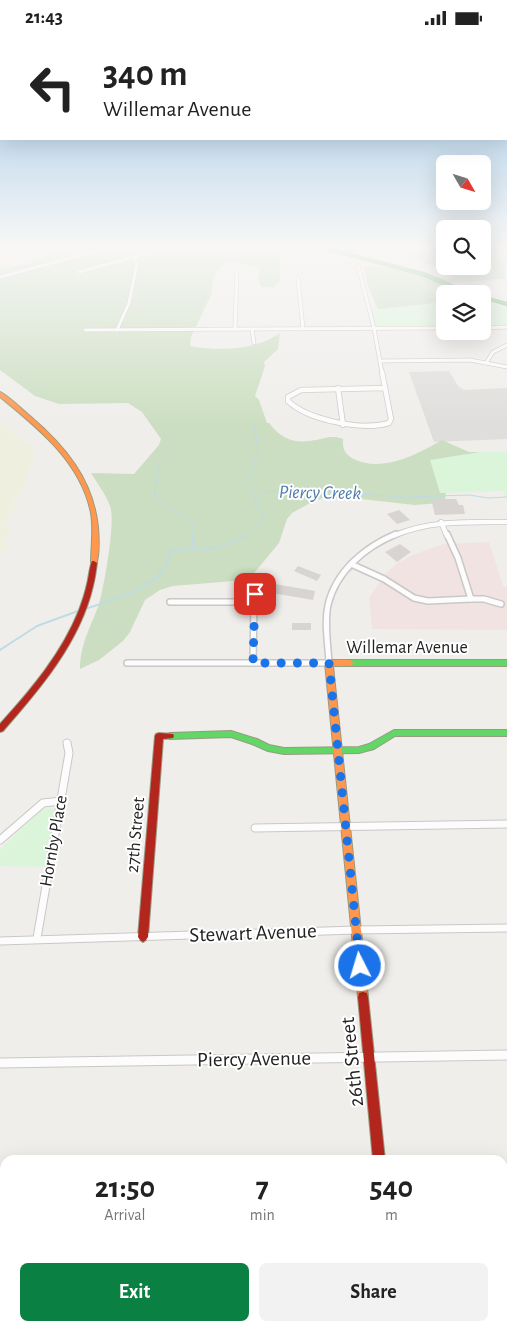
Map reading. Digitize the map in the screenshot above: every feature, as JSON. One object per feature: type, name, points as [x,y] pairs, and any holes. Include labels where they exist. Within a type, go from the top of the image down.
[{"type":"street","points":[[117,329],[128,305]]},
{"type":"street","points":[[235,329],[236,305]]},
{"type":"street","points":[[301,305],[303,329]]},
{"type":"street","points":[[368,305],[374,328],[391,419],[389,423],[384,425],[343,425],[298,408],[288,401],[288,397],[292,393],[301,390],[385,388]]},
{"type":"street","points":[[491,328],[507,327]]},
{"type":"street","points":[[85,330],[436,328]]},
{"type":"street","points":[[252,329],[254,343]]},
{"type":"street","points":[[486,363],[493,352],[507,345]]},
{"type":"street","points":[[380,361],[470,360],[507,367]]},
{"type":"street","points":[[338,388],[343,425]]},
{"type":"street","points":[[0,394],[56,441],[77,469],[87,487],[93,506],[96,529],[96,552],[87,597],[68,640],[37,686],[0,729]]},
{"type":"street","points":[[441,522],[458,558],[471,599]]},
{"type":"street","points":[[329,663],[328,605],[340,577],[366,551],[406,531],[441,522],[507,522]]},
{"type":"street","points":[[351,564],[384,579],[414,598],[428,601],[484,599],[501,604]]},
{"type":"street","points":[[253,663],[255,594]]},
{"type":"street","points":[[170,602],[254,602]]},
{"type":"street","name":"Willemar Avenue","points":[[127,663],[507,663]]},
{"type":"street","name":"26th Street","points":[[329,663],[347,826],[379,1155]]},
{"type":"street","points":[[338,751],[371,747],[394,733],[507,733]]},
{"type":"street","name":"27th Street","points":[[143,937],[159,736],[231,734],[254,741],[268,748],[284,751],[338,751]]},
{"type":"street","name":"Hornby Place","points":[[37,938],[69,753],[67,743]]},
{"type":"street","points":[[0,840],[43,803],[61,801]]},
{"type":"street","points":[[255,828],[507,824]]},
{"type":"street","name":"Stewart Avenue","points":[[0,941],[37,938],[507,928]]},
{"type":"street","name":"Piercy Avenue","points":[[0,1063],[507,1055]]},
{"type":"shaded area","points":[[449,371],[458,386],[464,390],[507,388],[507,439],[434,442],[409,372]]},
{"type":"shaded area","points":[[489,542],[503,586],[507,587],[507,630],[372,629],[369,598],[386,573],[398,563],[412,555],[443,544]]},
{"type":"green space","points":[[0,305],[206,305],[191,337],[190,346],[213,349],[236,348],[259,343],[280,333],[278,349],[264,362],[265,366],[255,396],[259,400],[267,423],[284,437],[295,441],[330,437],[343,439],[345,452],[350,457],[367,463],[378,464],[389,463],[412,456],[442,440],[469,452],[480,452],[446,492],[445,499],[441,503],[415,505],[352,498],[323,498],[312,502],[292,513],[287,519],[279,543],[255,572],[245,578],[233,581],[173,586],[160,590],[145,600],[130,632],[123,641],[99,660],[80,669],[84,644],[101,595],[109,554],[112,525],[110,506],[91,473],[134,474],[159,445],[161,439],[142,412],[128,403],[59,404],[35,396],[0,370]]},
{"type":"green space","points":[[376,305],[436,305],[436,323],[379,312]]},
{"type":"green space","points":[[412,305],[436,305],[436,328],[374,328],[369,310]]},
{"type":"green space","points":[[491,305],[507,305],[507,327],[491,328]]},
{"type":"green space","points":[[0,423],[33,448],[34,453],[22,495],[15,498],[12,503],[18,505],[6,520],[10,533],[4,540],[8,542],[7,551],[0,553]]},
{"type":"green space","points":[[480,452],[507,452],[507,501],[504,491],[440,493],[430,460]]},
{"type":"green space","points":[[46,808],[53,809],[55,814],[46,867],[0,866],[0,850],[40,811]]},
{"type":"building","points":[[431,499],[456,499],[459,505],[463,505],[465,514],[435,515]]},
{"type":"building","points":[[399,510],[410,520],[397,524],[387,514]]},
{"type":"building","points":[[400,544],[411,552],[397,562],[385,552]]},
{"type":"building","points":[[298,566],[321,575],[317,581],[294,571]]},
{"type":"building","points":[[275,584],[315,591],[313,600],[266,592],[268,585]]},
{"type":"building","points":[[292,623],[311,623],[311,630],[292,630]]},
{"type":"waterway","points":[[246,536],[264,519],[247,482],[258,451],[254,424]]},
{"type":"waterway","points":[[160,460],[154,497],[193,525],[193,548]]},
{"type":"waterway","name":"Piercy Creek","points":[[255,499],[265,492],[291,490],[405,497],[469,495],[488,498],[507,497]]},
{"type":"waterway","name":"Piercy Creek","points":[[85,609],[129,594],[150,582],[165,567],[170,552],[184,549],[217,547],[233,542],[248,534]]},
{"type":"waterway","name":"Piercy Creek","points":[[0,650],[37,626],[78,611]]},
{"type":"traffic: fast","points":[[350,663],[507,663]]},
{"type":"traffic: fast","points":[[170,736],[231,734],[254,741],[268,748],[284,751],[359,750],[371,747],[394,733],[507,733]]},
{"type":"traffic: slow","points":[[0,394],[51,438],[78,472],[94,512],[96,536],[94,563]]},
{"type":"traffic: slow","points":[[350,663],[329,663],[363,997]]},
{"type":"traffic: jam","points":[[0,729],[46,674],[72,632],[83,609],[94,563]]},
{"type":"traffic: jam","points":[[143,937],[159,736],[170,736]]},
{"type":"traffic: jam","points":[[363,997],[379,1155]]},
{"type":"route","points":[[255,594],[253,663],[329,663],[360,966]]}]
